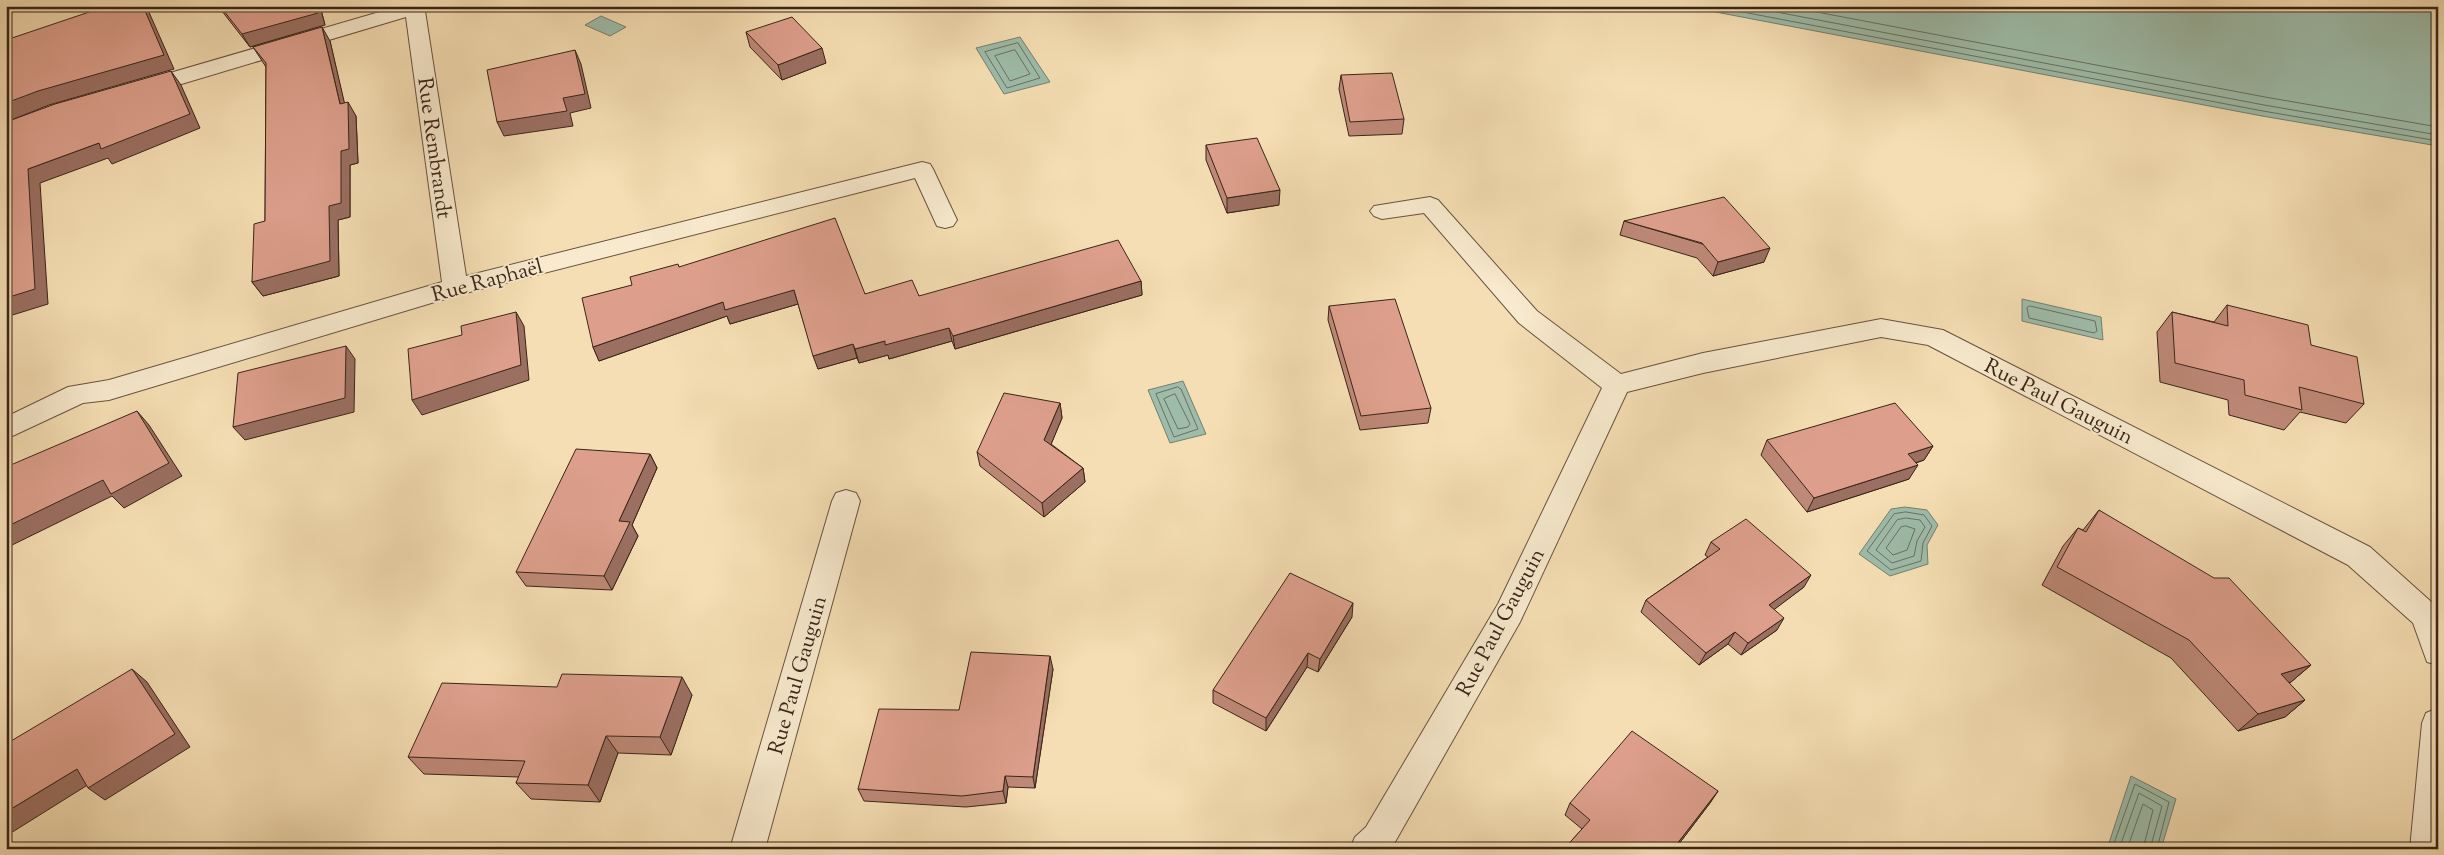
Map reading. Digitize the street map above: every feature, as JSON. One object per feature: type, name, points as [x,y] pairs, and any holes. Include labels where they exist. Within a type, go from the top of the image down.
[{"type":"street","name":"Rue Rembrandt","points":[[124,93],[418,8],[455,287]]},
{"type":"street","name":"Rue Raphaël","points":[[6,429],[78,394],[109,390],[455,287],[922,169],[945,220]]},
{"type":"street","points":[[1382,211],[1430,205],[1528,317],[1617,385]]},
{"type":"street","name":"Rue Paul Gauguin","points":[[1367,849],[1378,839],[1509,613],[1617,385],[1703,363],[1881,328],[1934,337],[2358,556],[2432,616],[2438,652]]},
{"type":"street","points":[[6,411],[78,394]]},
{"type":"street","name":"Rue Paul Gauguin","points":[[747,849],[846,501]]},
{"type":"street","points":[[2427,849],[2438,723]]},
{"type":"water","points":[[1684,6],[2438,6],[2438,146],[2262,116]]},
{"type":"water","points":[[601,16],[626,27],[610,36],[585,25]]},
{"type":"water","points":[[1020,37],[1050,82],[1004,94],[976,48]]},
{"type":"water","points":[[2022,299],[2101,317],[2103,340],[2022,321]]},
{"type":"water","points":[[1183,381],[1206,434],[1170,443],[1148,390]]},
{"type":"water","points":[[1905,507],[1927,510],[1938,525],[1927,545],[1928,564],[1890,576],[1859,554],[1891,509]]},
{"type":"water","points":[[2131,776],[2176,799],[2161,849],[2107,849]]},
{"type":"building","points":[[107,6],[143,6],[164,55],[38,91],[6,103],[6,40]]},
{"type":"building","points":[[220,6],[317,6],[318,13],[242,34]]},
{"type":"building","points":[[792,17],[822,48],[778,65],[746,32]]},
{"type":"building","points":[[322,27],[340,104],[348,102],[349,149],[341,151],[341,203],[329,206],[330,261],[252,282],[254,224],[265,221],[266,63],[253,47]]},
{"type":"building","points":[[575,50],[585,94],[563,98],[567,111],[497,122],[487,70]]},
{"type":"building","points":[[171,71],[190,114],[101,149],[99,143],[28,169],[35,289],[6,298],[6,122],[55,104]]},
{"type":"building","points":[[1392,73],[1404,119],[1350,122],[1341,75]]},
{"type":"building","points":[[1257,138],[1280,190],[1227,198],[1206,145]]},
{"type":"building","points":[[1724,197],[1770,248],[1718,262],[1702,243],[1624,221]]},
{"type":"building","points":[[835,218],[865,294],[912,280],[919,296],[1118,240],[1141,281],[953,336],[949,328],[885,345],[885,341],[855,349],[853,344],[813,356],[794,290],[725,310],[723,302],[593,347],[582,298],[632,285],[630,277],[678,264],[679,267]]},
{"type":"building","points":[[1395,299],[1431,408],[1361,416],[1329,306]]},
{"type":"building","points":[[2227,305],[2308,325],[2311,345],[2357,357],[2364,404],[2299,387],[2302,410],[2245,395],[2244,380],[2175,363],[2172,312],[2228,326]]},
{"type":"building","points":[[516,312],[521,365],[412,400],[408,349],[462,335],[461,326]]},
{"type":"building","points":[[346,346],[345,398],[233,427],[238,373]]},
{"type":"building","points":[[1004,393],[1060,403],[1044,440],[1083,468],[1042,503],[977,452]]},
{"type":"building","points":[[1895,403],[1933,446],[1908,454],[1918,465],[1814,498],[1767,440]]},
{"type":"building","points":[[137,411],[169,463],[111,494],[103,480],[6,527],[6,467]]},
{"type":"building","points":[[576,449],[650,454],[619,521],[630,522],[604,576],[516,572]]},
{"type":"building","points":[[2099,510],[2214,578],[2229,578],[2311,665],[2281,674],[2305,700],[2258,714],[2189,640],[2057,567],[2078,528],[2086,532]]},
{"type":"building","points":[[1746,519],[1811,575],[1769,605],[1784,618],[1748,643],[1735,632],[1706,653],[1646,600],[1720,549],[1711,542]]},
{"type":"building","points":[[1290,573],[1353,603],[1320,659],[1308,653],[1266,718],[1213,690]]},
{"type":"building","points":[[971,652],[1050,656],[1033,777],[1005,776],[1003,791],[962,796],[858,789],[879,709],[959,710]]},
{"type":"building","points":[[132,669],[175,734],[88,788],[77,769],[6,812],[6,744]]},
{"type":"building","points":[[562,674],[682,677],[660,737],[606,736],[588,785],[516,783],[525,761],[408,757],[442,683],[557,687]]},
{"type":"building","points":[[1632,731],[1718,791],[1673,849],[1564,849],[1590,820],[1570,803]]}]
